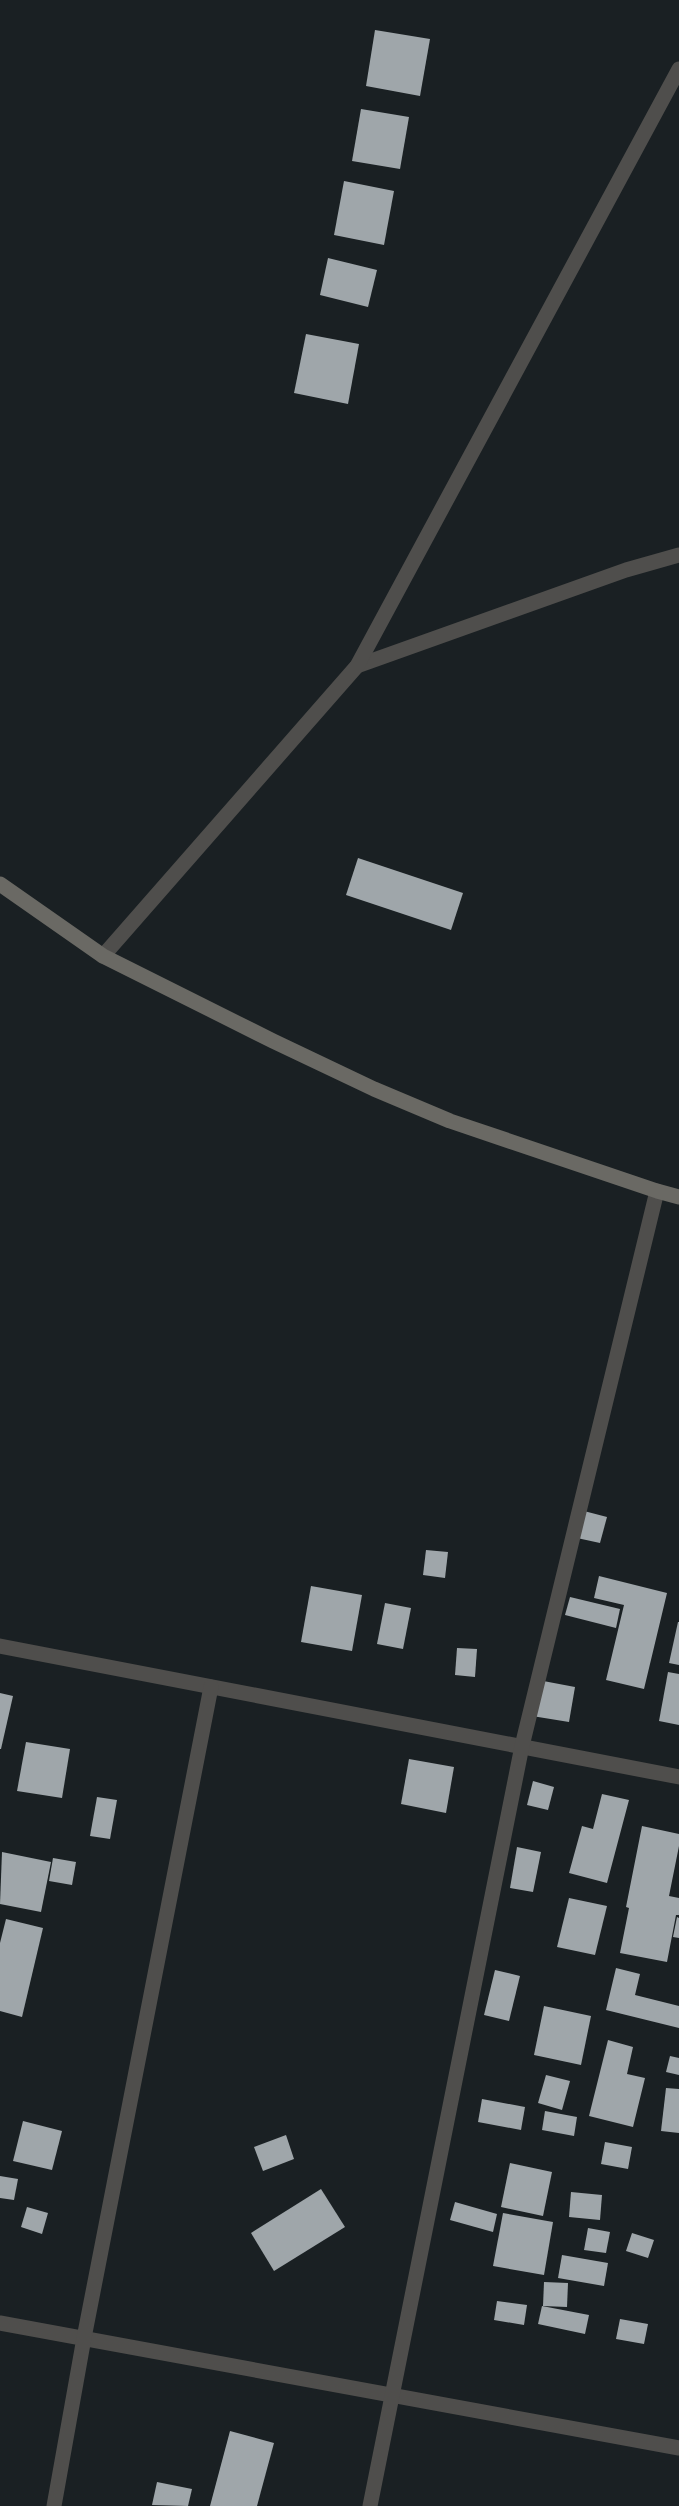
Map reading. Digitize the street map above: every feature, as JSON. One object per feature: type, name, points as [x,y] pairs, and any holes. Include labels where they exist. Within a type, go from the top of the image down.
[{"type":"main road","points":[[0,884],[103,956],[281,1045],[450,1121],[657,1191],[679,1196]]},
{"type":"street","points":[[103,956],[357,666],[679,69]]},
{"type":"street","points":[[357,666],[626,570],[679,555]]},
{"type":"street","points":[[370,2506],[522,1746],[657,1191]]},
{"type":"street","points":[[0,1646],[679,1777]]},
{"type":"street","points":[[54,2506],[84,2338],[211,1687]]},
{"type":"street","points":[[0,2323],[679,2448]]},
{"type":"building","points":[[375,30],[430,39],[420,96],[366,86]]},
{"type":"building","points":[[361,109],[409,117],[400,169],[352,161]]},
{"type":"building","points":[[344,181],[394,191],[384,245],[334,235]]},
{"type":"building","points":[[328,258],[377,270],[368,307],[320,295]]},
{"type":"building","points":[[306,334],[359,344],[348,404],[294,393]]},
{"type":"building","points":[[358,858],[463,893],[451,930],[346,895]]},
{"type":"building","points":[[584,1511],[607,1517],[600,1543],[577,1538]]},
{"type":"building","points":[[426,1550],[448,1552],[445,1578],[423,1575]]},
{"type":"building","points":[[599,1576],[667,1593],[644,1689],[606,1680],[624,1605],[594,1598]]},
{"type":"building","points":[[311,1586],[362,1595],[352,1651],[301,1642]]},
{"type":"building","points":[[570,1597],[620,1609],[616,1628],[565,1615]]},
{"type":"building","points":[[385,1603],[411,1608],[403,1649],[377,1644]]},
{"type":"building","points":[[679,1622],[679,1665],[669,1663]]},
{"type":"building","points":[[457,1648],[477,1649],[475,1677],[455,1675]]},
{"type":"building","points":[[668,1672],[679,1674],[679,1725],[659,1721]]},
{"type":"building","points":[[538,1680],[575,1687],[569,1722],[532,1716]]},
{"type":"building","points":[[0,1693],[13,1696],[1,1749],[0,1749]]},
{"type":"building","points":[[26,1742],[70,1749],[62,1798],[17,1791]]},
{"type":"building","points":[[409,1759],[454,1767],[446,1813],[401,1804]]},
{"type":"building","points":[[533,1781],[554,1787],[548,1810],[527,1805]]},
{"type":"building","points":[[602,1794],[629,1800],[607,1883],[569,1873],[582,1826],[593,1829]]},
{"type":"building","points":[[97,1797],[117,1800],[110,1839],[90,1836]]},
{"type":"building","points":[[642,1826],[679,1834],[679,1846],[669,1896],[679,1898],[679,1915],[676,1915],[667,1962],[620,1953],[629,1908],[626,1907]]},
{"type":"building","points":[[517,1847],[541,1852],[533,1892],[510,1888]]},
{"type":"building","points":[[2,1852],[51,1862],[41,1912],[0,1904]]},
{"type":"building","points":[[53,1858],[76,1862],[72,1885],[49,1881]]},
{"type":"building","points":[[569,1898],[607,1906],[595,1955],[557,1947]]},
{"type":"building","points":[[677,1917],[679,1918],[679,1938],[673,1937]]},
{"type":"building","points":[[6,1919],[43,1928],[22,2017],[0,2011],[0,1943]]},
{"type":"building","points":[[616,1968],[640,1974],[635,1995],[679,2006],[679,2028],[606,2010]]},
{"type":"building","points":[[495,1970],[520,1976],[509,2021],[484,2015]]},
{"type":"building","points":[[544,2006],[591,2016],[581,2065],[534,2055]]},
{"type":"building","points":[[608,2040],[633,2047],[627,2074],[645,2078],[633,2127],[589,2116]]},
{"type":"building","points":[[670,2056],[679,2058],[679,2075],[666,2072]]},
{"type":"building","points":[[546,2075],[570,2081],[562,2110],[538,2103]]},
{"type":"building","points":[[666,2088],[679,2089],[679,2133],[661,2131]]},
{"type":"building","points":[[482,2099],[525,2107],[521,2130],[478,2122]]},
{"type":"building","points":[[545,2111],[577,2117],[574,2136],[542,2130]]},
{"type":"building","points":[[23,2121],[62,2131],[52,2170],[13,2161]]},
{"type":"building","points":[[286,2135],[294,2159],[263,2171],[254,2147]]},
{"type":"building","points":[[605,2142],[632,2147],[628,2169],[601,2164]]},
{"type":"building","points":[[510,2163],[552,2172],[543,2216],[501,2207]]},
{"type":"building","points":[[0,2176],[18,2179],[14,2200],[0,2198]]},
{"type":"building","points":[[321,2189],[345,2227],[274,2271],[251,2233]]},
{"type":"building","points":[[571,2192],[602,2195],[600,2220],[569,2217]]},
{"type":"building","points":[[455,2202],[497,2214],[493,2232],[450,2220]]},
{"type":"building","points":[[27,2207],[48,2213],[42,2234],[21,2227]]},
{"type":"building","points":[[503,2213],[553,2222],[544,2275],[493,2266]]},
{"type":"building","points":[[588,2228],[610,2232],[606,2253],[584,2250]]},
{"type":"building","points":[[632,2233],[654,2240],[648,2258],[626,2251]]},
{"type":"building","points":[[562,2255],[608,2263],[604,2286],[558,2278]]},
{"type":"building","points":[[544,2282],[568,2283],[567,2307],[543,2306]]},
{"type":"building","points":[[497,2301],[527,2305],[524,2325],[494,2320]]},
{"type":"building","points":[[542,2306],[589,2315],[585,2334],[538,2324]]},
{"type":"building","points":[[620,2319],[648,2324],[644,2344],[616,2339]]},
{"type":"building","points":[[230,2431],[274,2443],[257,2506],[210,2506]]},
{"type":"building","points":[[157,2482],[192,2489],[188,2506],[152,2505]]}]
